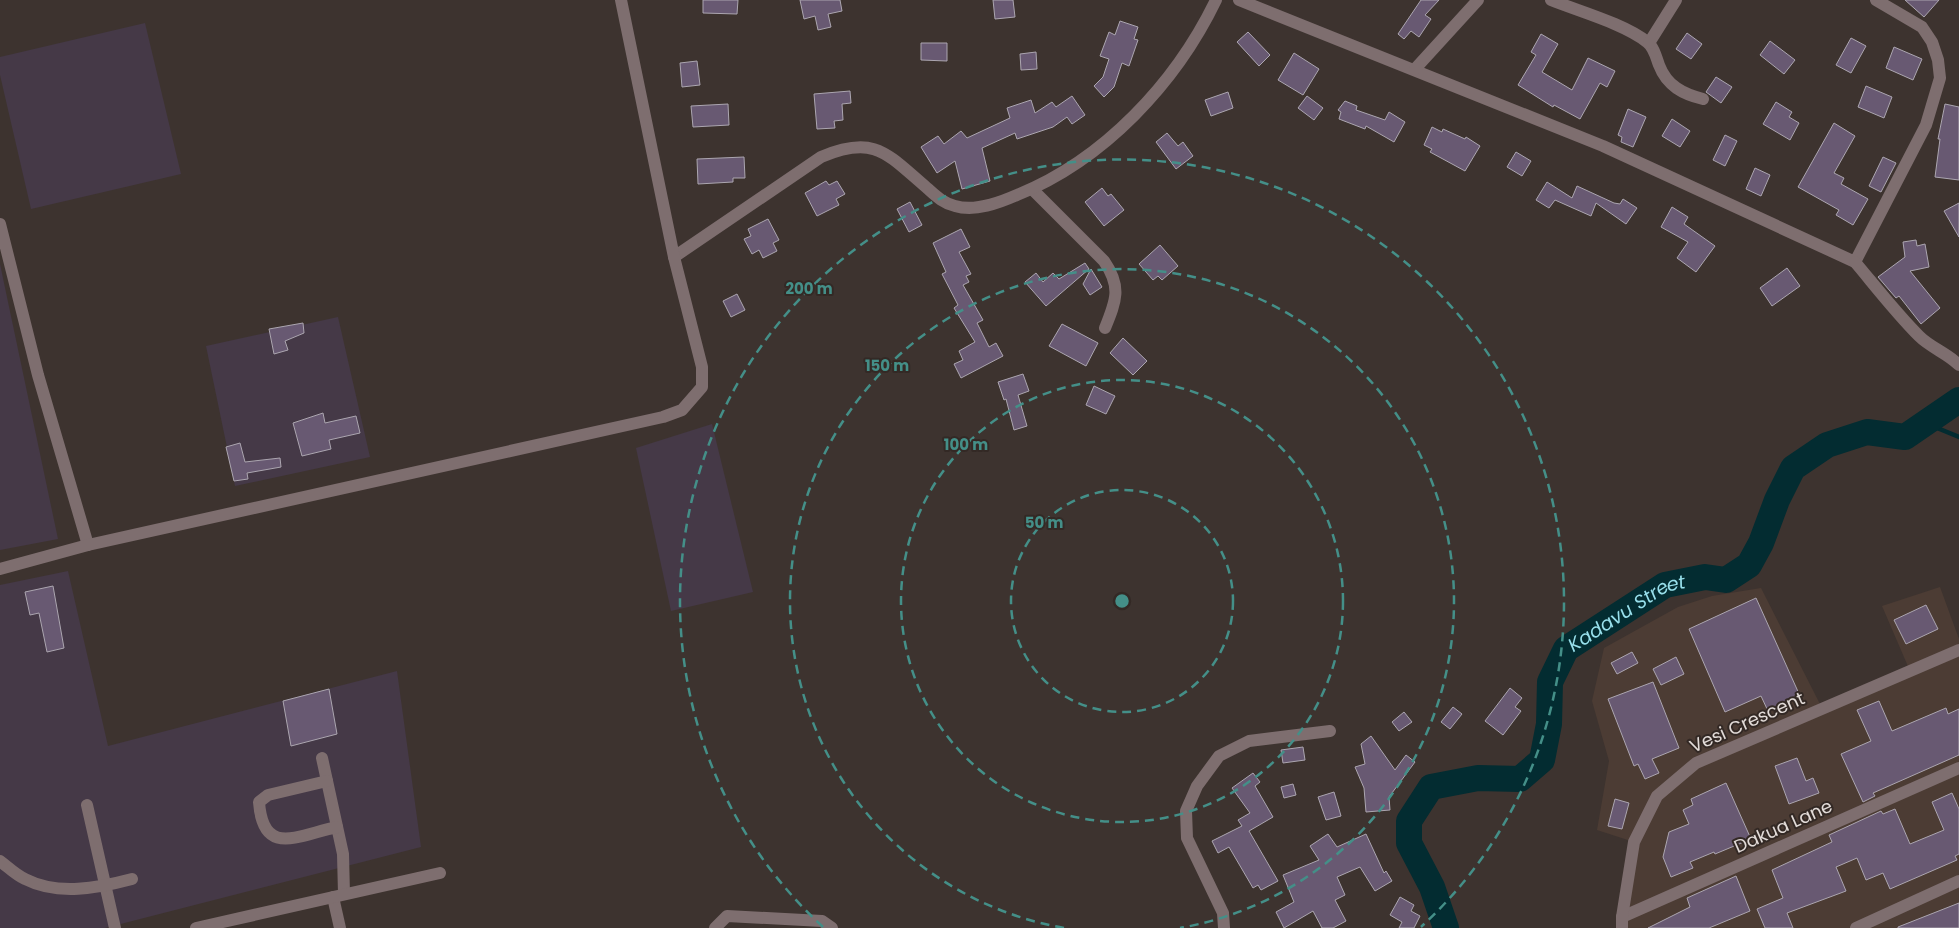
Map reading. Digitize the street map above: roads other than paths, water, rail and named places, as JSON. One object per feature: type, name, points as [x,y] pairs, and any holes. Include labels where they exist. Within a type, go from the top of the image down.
[{"type":"street","points":[[0,569],[88,545],[653,420],[682,410],[702,387],[702,367],[674,257],[621,0]]},
{"type":"street","points":[[674,257],[821,156],[842,148],[866,146],[884,152],[944,203],[958,207],[979,207],[1032,189],[1100,147],[1151,97],[1181,59],[1216,0]]},
{"type":"street","points":[[1239,0],[1603,146],[1855,262],[1919,336],[1937,351],[1952,357],[1959,365]]},
{"type":"street","points":[[1414,69],[1478,0]]},
{"type":"street","points":[[1551,0],[1635,33],[1649,43],[1660,69],[1672,86],[1686,95],[1703,98]]},
{"type":"street","points":[[1649,43],[1676,0]]},
{"type":"street","points":[[1855,262],[1926,125],[1940,78],[1938,60],[1932,42],[1922,27],[1876,0]]},
{"type":"street","points":[[1032,189],[1104,261],[1112,273],[1116,286],[1116,301],[1105,328]]},
{"type":"street","points":[[0,224],[38,375],[88,545]]},
{"type":"street","name":"Vesi Crescent","points":[[1622,922],[1634,842],[1657,796],[1696,763],[1959,650]]},
{"type":"street","points":[[1224,928],[1223,913],[1187,838],[1186,812],[1197,786],[1220,756],[1249,741],[1330,731]]},
{"type":"street","points":[[322,758],[343,854],[338,896],[340,928]]},
{"type":"street","name":"Dakua Lane","points":[[1622,922],[1959,768]]},
{"type":"street","points":[[327,781],[268,795],[259,802],[262,825],[268,834],[280,840],[337,827]]},
{"type":"street","points":[[88,805],[115,928]]},
{"type":"street","points":[[0,861],[24,879],[42,886],[69,889],[106,886],[132,879]]},
{"type":"street","points":[[196,928],[440,873]]},
{"type":"street","points":[[1856,928],[1959,881]]},
{"type":"street","points":[[715,928],[727,916],[822,921],[832,928]]},
{"type":"waterway","name":"Kadavu Street","points":[[1446,928],[1432,887],[1409,843],[1409,821],[1431,787],[1478,778],[1520,779],[1542,760],[1549,724],[1550,682],[1566,649],[1665,585],[1705,577],[1726,580],[1749,565],[1761,543],[1777,500],[1793,468],[1827,445],[1867,432],[1905,437],[1959,400]]},
{"type":"waterway","points":[[1925,423],[1959,437]]}]
